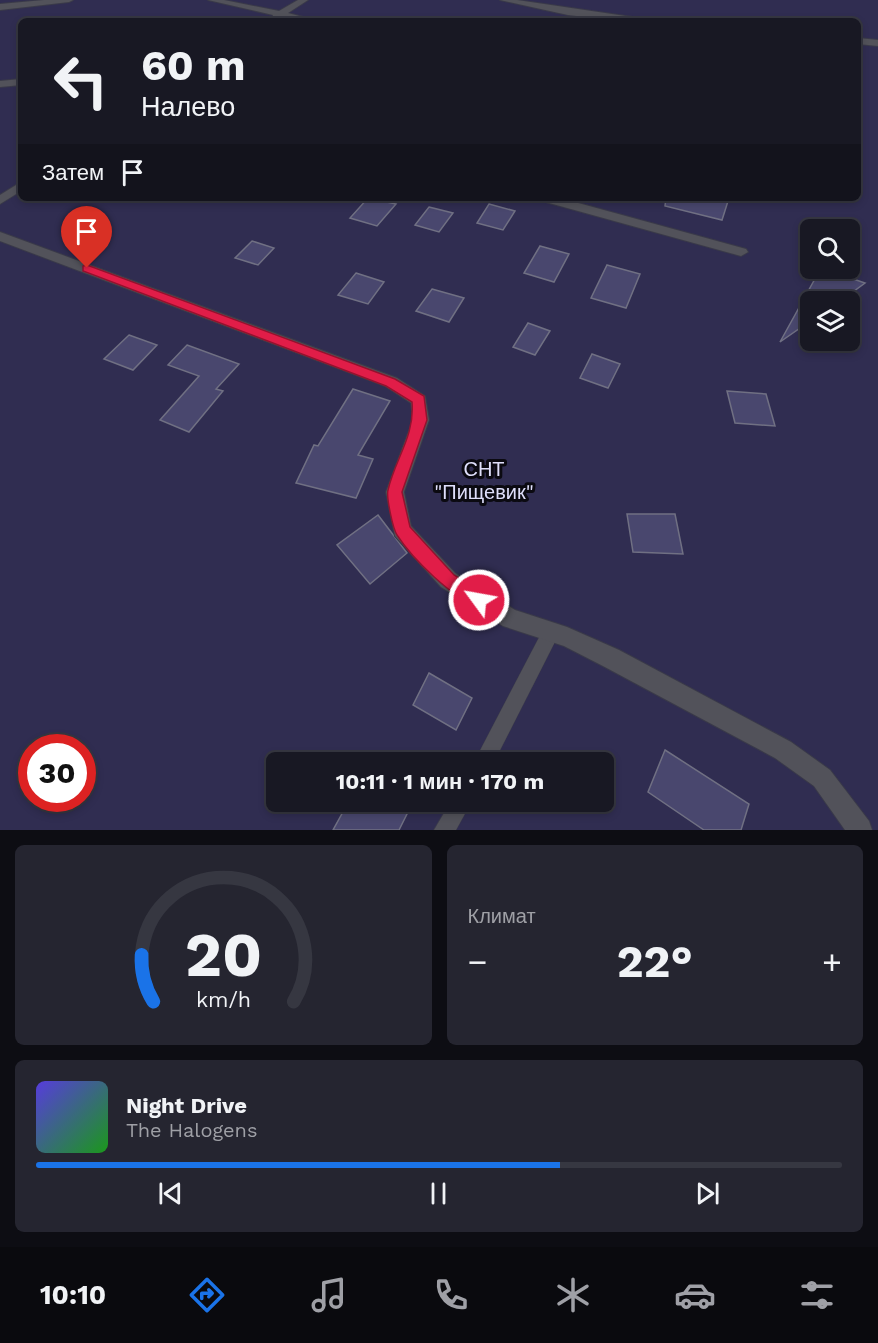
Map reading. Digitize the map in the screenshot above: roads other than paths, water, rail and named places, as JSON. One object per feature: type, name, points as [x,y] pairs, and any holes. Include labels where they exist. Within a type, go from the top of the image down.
[{"type":"street","points":[[0,7],[69,0]]},
{"type":"street","points":[[212,0],[300,18]]},
{"type":"street","points":[[275,18],[304,0]]},
{"type":"street","points":[[504,0],[615,18]]},
{"type":"street","points":[[861,41],[878,43]]},
{"type":"street","points":[[0,84],[18,82]]},
{"type":"street","points":[[0,200],[18,188]]},
{"type":"street","points":[[557,201],[741,252]]},
{"type":"street","points":[[0,236],[391,382],[419,400],[421,420],[394,492],[402,530],[448,580],[510,619],[551,632],[611,658],[783,750],[822,778],[860,830]]},
{"type":"lane","points":[[489,752],[551,632]]},
{"type":"lane","points":[[444,830],[455,812]]},
{"type":"park label","name":"СНТ \"Пищевик\"","points":[[484,480]]}]
